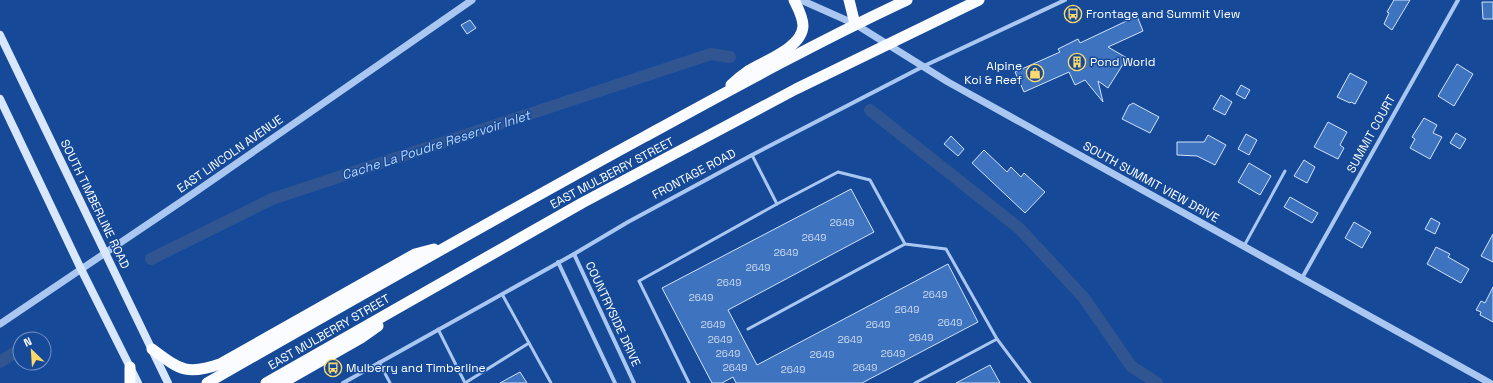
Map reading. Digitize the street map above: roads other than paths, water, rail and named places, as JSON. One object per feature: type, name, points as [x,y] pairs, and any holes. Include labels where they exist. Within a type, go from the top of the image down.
[{"type":"highway","points":[[715,98],[746,72],[785,50],[797,40],[802,33],[803,26],[802,17],[794,0]]},
{"type":"highway","points":[[849,0],[856,24]]},
{"type":"highway","name":"EAST MULBERRY STREET","points":[[207,383],[455,242],[715,98],[856,24],[907,0]]},
{"type":"highway","name":"EAST MULBERRY STREET","points":[[266,383],[596,195],[796,89],[979,0]]},
{"type":"highway","points":[[152,349],[176,367],[188,370],[206,369],[220,364],[415,254],[455,242]]},
{"type":"highway","points":[[282,383],[361,338],[429,290]]},
{"type":"highway","points":[[130,366],[130,383]]},
{"type":"main road","name":"SOUTH TIMBERLINE ROAD","points":[[0,35],[168,383]]},
{"type":"main road","points":[[0,99],[81,269],[138,383]]},
{"type":"street","name":"EAST LINCOLN AVENUE","points":[[0,324],[191,195],[472,0]]},
{"type":"street","name":"SOUTH SUMMIT VIEW DRIVE","points":[[802,0],[856,24],[948,82],[1490,383]]},
{"type":"street","name":"FRONTAGE ROAD","points":[[342,383],[501,293],[574,254],[628,222],[752,155],[924,66],[1065,0]]},
{"type":"street","name":"SUMMIT COURT","points":[[1302,278],[1458,0]]},
{"type":"street","name":"COUNTRYSIDE DRIVE","points":[[574,254],[634,383]]},
{"type":"street","points":[[558,262],[615,383]]},
{"type":"lane","points":[[752,155],[777,204]]},
{"type":"lane","points":[[1244,246],[1285,171]]},
{"type":"lane","points":[[689,383],[639,281],[777,204],[838,172],[870,180],[905,244]]},
{"type":"lane","points":[[748,329],[905,244],[946,249],[998,339],[1030,383]]},
{"type":"lane","points":[[501,293],[551,383]]},
{"type":"lane","points":[[438,329],[465,383],[529,343]]},
{"type":"lane","points":[[915,383],[998,339]]},
{"type":"lane","points":[[379,362],[390,383]]},
{"type":"waterway","name":"Cache La Poudre Reservoir Inlet","points":[[151,259],[272,199],[711,54],[730,57]]},
{"type":"waterway","name":"Cache La Poudre Reservoir Inlet","points":[[870,110],[1020,229],[1084,298],[1131,366],[1157,383]]},
{"type":"waterway","name":"Cache La Poudre Reservoir Inlet","points":[[0,362],[12,354]]},
{"type":"place","name":"Frontage and Summit View","points":[[1073,14]]},
{"type":"place","name":"Pond World","points":[[1077,62]]},
{"type":"place","name":"Alpine Koi & Reef","points":[[1035,73]]},
{"type":"place","name":"Mulberry and Timberline","points":[[333,368]]}]
